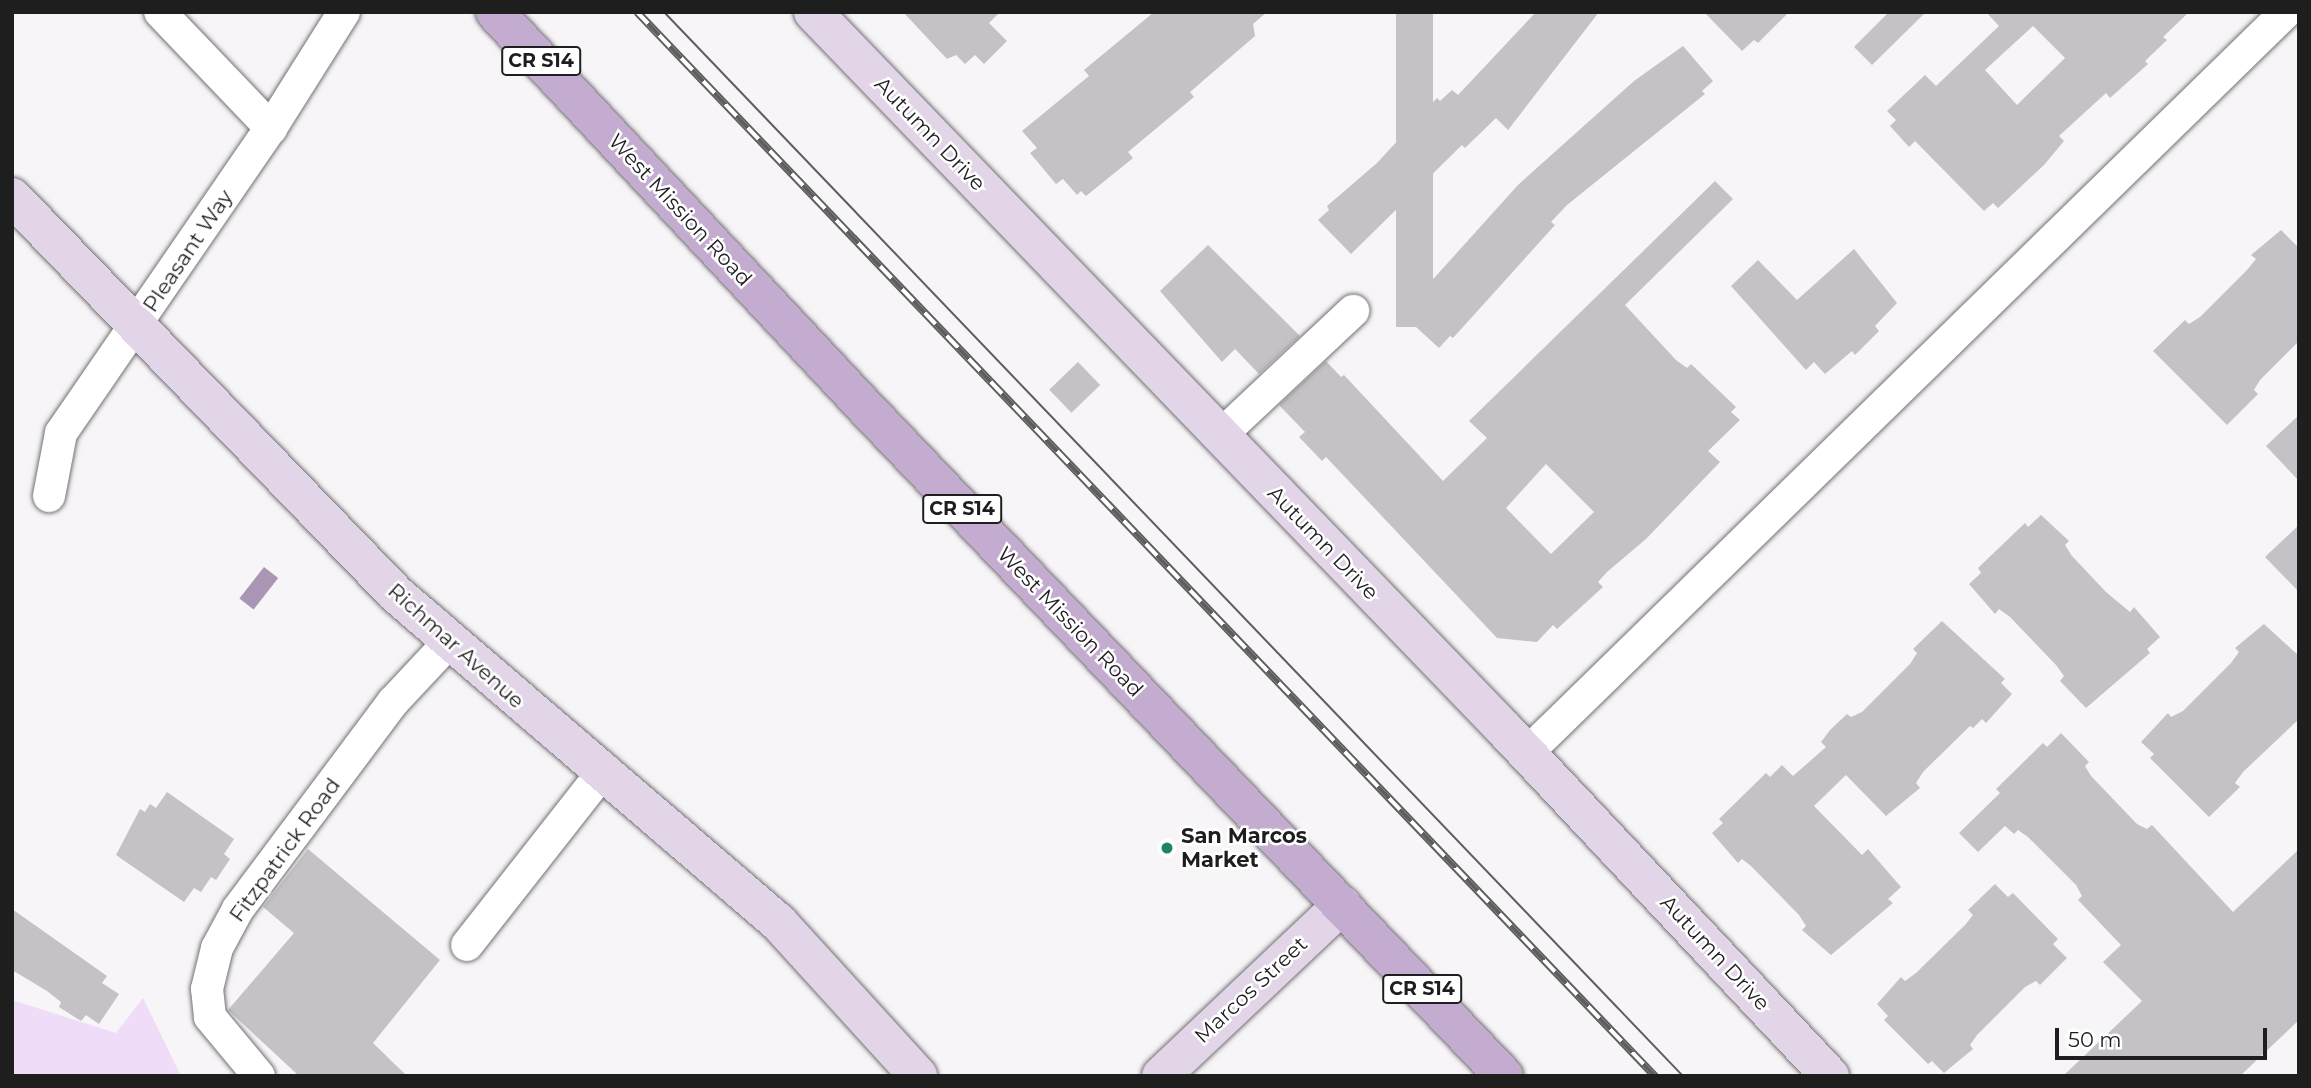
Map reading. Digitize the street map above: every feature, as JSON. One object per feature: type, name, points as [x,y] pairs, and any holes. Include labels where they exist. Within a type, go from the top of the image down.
[{"type":"main road","name":"West Mission Road","points":[[495,12],[863,405],[1504,1076]]},
{"type":"street","points":[[160,12],[271,128]]},
{"type":"street","name":"Pleasant Way","points":[[49,496],[61,433],[271,128],[344,12]]},
{"type":"street","name":"Autumn Drive","points":[[813,12],[1527,753],[1830,1076]]},
{"type":"street","points":[[1527,753],[2286,12]]},
{"type":"street","name":"Richmar Avenue","points":[[12,197],[396,594],[779,923],[918,1076]]},
{"type":"street","points":[[1220,436],[1353,311]]},
{"type":"street","name":"Fitzpatrick Road","points":[[259,1076],[210,1017],[207,989],[217,948],[238,909],[393,702],[450,641]]},
{"type":"street","points":[[467,945],[602,773]]},
{"type":"street","name":"Marcos Street","points":[[1161,1076],[1342,905]]},
{"type":"shaded area","points":[[264,567],[278,578],[254,610],[239,599]]},
{"type":"shaded area","points":[[143,998],[181,1076],[12,1076],[12,1000],[116,1033]]},
{"type":"building","points":[[903,12],[1000,12],[989,23],[1007,41],[984,64],[975,55],[965,64],[956,55],[947,59]]},
{"type":"building","points":[[1154,12],[1267,12],[1253,24],[1255,36],[1190,92],[1194,97],[1128,152],[1133,158],[1086,196],[1081,191],[1077,195],[1063,179],[1056,184],[1030,153],[1037,148],[1022,131],[1089,76],[1084,70]]},
{"type":"building","points":[[1396,12],[1433,12],[1433,327],[1396,327]]},
{"type":"building","points":[[1536,12],[1599,12],[1508,130],[1496,118],[1465,148],[1462,145],[1351,254],[1318,220],[1329,210],[1327,206],[1377,163],[1437,98],[1440,101],[1452,90],[1458,95]]},
{"type":"building","points":[[1704,12],[1789,12],[1758,43],[1754,40],[1742,51]]},
{"type":"building","points":[[1889,12],[1926,12],[1872,65],[1854,47]]},
{"type":"building","points":[[1986,12],[2189,12],[2163,37],[2167,40],[2145,61],[2148,64],[2110,98],[2106,93],[2059,136],[2064,141],[2044,165],[1998,208],[1993,203],[1984,211],[1915,141],[1909,147],[1890,126],[1896,120],[1887,111],[1925,75],[1936,86],[1999,26]],"holes":[[[2033,26],[2065,58],[2017,105],[1985,70]]]},
{"type":"building","points":[[1683,46],[1713,81],[1702,91],[1705,94],[1567,205],[1551,222],[1555,225],[1453,338],[1450,336],[1439,348],[1405,317],[1411,310],[1408,307],[1518,185],[1634,81]]},
{"type":"building","points":[[1715,181],[1733,199],[1625,305],[1676,360],[1687,368],[1691,364],[1736,407],[1731,412],[1740,420],[1708,451],[1720,462],[1646,539],[1607,572],[1598,582],[1603,587],[1557,629],[1553,625],[1537,642],[1497,638],[1326,457],[1322,461],[1299,437],[1305,432],[1279,405],[1326,361],[1341,377],[1344,375],[1443,481],[1487,438],[1469,421]],"holes":[[[1546,464],[1594,512],[1551,554],[1506,508]]]},
{"type":"building","points":[[2281,230],[2299,248],[2299,341],[2260,380],[2254,390],[2258,394],[2227,425],[2153,351],[2185,320],[2189,324],[2200,317],[2247,270],[2256,259],[2251,255]]},
{"type":"building","points":[[1208,245],[1300,336],[1259,374],[1235,349],[1222,362],[1160,291]]},
{"type":"building","points":[[1854,249],[1897,303],[1875,326],[1879,331],[1855,355],[1852,351],[1825,374],[1814,362],[1806,370],[1731,286],[1758,260],[1797,300]]},
{"type":"building","points":[[1078,362],[1100,385],[1071,413],[1049,390]]},
{"type":"building","points":[[2299,415],[2299,481],[2266,446]]},
{"type":"building","points":[[2041,515],[2069,541],[2065,545],[2072,556],[2106,592],[2130,612],[2134,607],[2160,637],[2147,649],[2150,653],[2086,708],[2060,681],[2064,676],[2056,665],[2010,617],[1999,609],[1995,614],[1969,584],[1981,573],[1978,568],[2025,523],[2028,527]]},
{"type":"building","points":[[2299,525],[2299,592],[2265,557]]},
{"type":"building","points":[[1942,621],[2005,679],[2001,683],[2012,694],[1986,723],[1982,719],[1973,728],[1970,726],[1923,772],[1916,783],[1920,788],[1886,816],[1846,775],[1814,806],[1862,855],[1868,849],[1901,887],[1888,899],[1893,903],[1831,955],[1802,930],[1806,926],[1799,915],[1751,866],[1742,859],[1738,863],[1712,833],[1723,823],[1719,819],[1766,773],[1770,777],[1782,765],[1793,776],[1826,747],[1821,742],[1830,730],[1847,714],[1851,717],[1862,712],[1910,664],[1917,653],[1913,649]]},
{"type":"building","points":[[2264,624],[2299,656],[2299,719],[2243,772],[2235,783],[2240,787],[2209,817],[2150,758],[2154,754],[2141,742],[2168,713],[2171,717],[2183,711],[2231,663],[2239,652],[2235,648]]},
{"type":"building","points":[[2061,733],[2089,762],[2085,766],[2091,776],[2137,824],[2147,829],[2152,825],[2233,912],[2299,849],[2299,1020],[2240,1076],[2063,1076],[2142,1001],[2103,962],[2121,945],[2078,900],[2082,896],[2076,885],[2018,830],[2014,834],[2005,826],[1978,852],[1959,833],[2000,793],[1996,789],[2043,743],[2047,747]]},
{"type":"building","points":[[167,792],[234,839],[224,854],[230,859],[216,880],[211,877],[201,892],[194,888],[184,902],[116,855],[140,809],[145,812],[150,804],[156,808]]},
{"type":"building","points":[[308,849],[440,960],[373,1043],[407,1076],[299,1076],[228,1010],[294,933],[263,907]]},
{"type":"building","points":[[1995,884],[2008,897],[2013,893],[2058,939],[2053,944],[2067,958],[2040,985],[2036,981],[2025,987],[1977,1035],[1970,1045],[1973,1049],[1944,1073],[1932,1061],[1928,1064],[1884,1020],[1888,1016],[1877,1004],[1901,977],[1905,981],[1916,973],[1965,925],[1973,915],[1968,910]]},
{"type":"building","points":[[12,909],[107,976],[102,983],[119,994],[99,1024],[86,1015],[81,1021],[59,1007],[61,1002],[47,991],[12,970]]},
{"type":"tram line","points":[[664,12],[1683,1076]]},
{"type":"railway","points":[[637,12],[1655,1076]]},
{"type":"place","name":"San Marcos Market","points":[[1167,848]]}]
